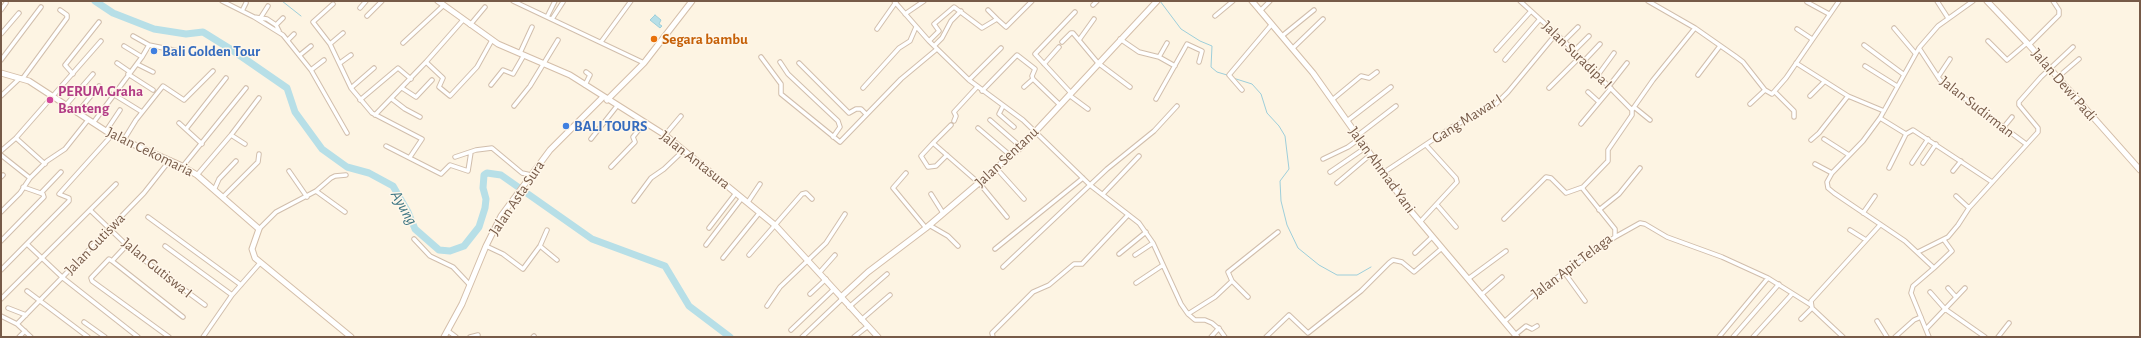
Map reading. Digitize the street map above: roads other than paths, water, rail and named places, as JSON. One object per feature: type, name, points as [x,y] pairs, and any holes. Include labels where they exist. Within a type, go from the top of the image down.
[{"type":"street","points":[[222,1],[254,17],[274,30],[279,31]]},
{"type":"street","points":[[360,8],[366,1]]},
{"type":"street","points":[[367,16],[382,1]]},
{"type":"street","name":"Jalan Antasura","points":[[438,1],[492,40],[570,75],[605,99],[665,135],[776,226],[809,260],[849,307],[878,337]]},
{"type":"street","points":[[513,1],[518,2],[546,17],[644,63]]},
{"type":"street","points":[[546,17],[555,1]]},
{"type":"street","points":[[601,42],[631,1]]},
{"type":"street","name":"Jalan Asta Sura","points":[[444,337],[496,224],[531,175],[550,150],[644,63],[692,1]]},
{"type":"street","points":[[905,14],[924,1]]},
{"type":"street","points":[[988,10],[1006,27],[1032,1]]},
{"type":"street","points":[[1093,5],[1097,1]]},
{"type":"street","name":"Jalan Sentanu","points":[[842,298],[868,272],[928,227],[943,213],[980,184],[1021,147],[1157,1]]},
{"type":"street","points":[[1215,16],[1233,1]]},
{"type":"street","name":"Jalan Ahmad Yani","points":[[1252,1],[1293,48],[1420,222],[1516,336]]},
{"type":"street","points":[[1260,11],[1270,1]]},
{"type":"street","name":"Jalan Suradipa I","points":[[1520,1],[1564,41],[1610,87],[1633,108],[1650,120]]},
{"type":"street","points":[[1648,1],[1695,28],[1743,62],[1765,90],[1773,93],[1794,111],[1794,117]]},
{"type":"street","points":[[1655,5],[1659,1]]},
{"type":"street","points":[[1773,93],[1796,63],[1839,1]]},
{"type":"street","points":[[1937,1],[1948,18]]},
{"type":"street","points":[[1934,268],[1918,252],[1888,228],[1880,225],[1828,188],[1827,182],[1832,173],[1880,118],[1896,86],[1919,48],[1948,18],[1973,1]]},
{"type":"street","name":"Jalan Dewi Padi","points":[[1987,1],[2050,68],[2140,170]]},
{"type":"street","points":[[1988,41],[2007,60],[2028,44],[2060,15],[2059,10],[2053,1]]},
{"type":"street","points":[[552,19],[563,2]]},
{"type":"street","points":[[877,29],[895,2],[929,41],[969,80],[1035,132],[1090,185],[1103,194],[1146,232],[1153,243],[1181,304],[1188,314],[1195,320],[1206,320],[1219,328],[1225,337]]},
{"type":"street","points":[[1807,2],[1829,14]]},
{"type":"street","points":[[1,10],[6,3]]},
{"type":"street","points":[[242,11],[246,3]]},
{"type":"street","points":[[333,4],[313,21],[330,44],[351,88],[360,100],[375,115],[422,139],[410,157]]},
{"type":"street","points":[[403,43],[444,5]]},
{"type":"street","points":[[261,16],[268,6]]},
{"type":"street","points":[[1,60],[41,7]]},
{"type":"street","points":[[470,25],[485,7]]},
{"type":"street","points":[[929,41],[939,31],[934,24],[954,7],[982,28],[997,19]]},
{"type":"street","points":[[1,96],[22,78],[67,18],[67,14],[60,10]]},
{"type":"street","points":[[1282,36],[1314,10]]},
{"type":"street","points":[[761,57],[781,84],[781,94],[838,141],[842,141],[866,114],[901,79],[936,48],[951,21],[961,11]]},
{"type":"street","points":[[1074,12],[1036,53],[1070,94],[1088,109]]},
{"type":"street","points":[[1496,50],[1531,12]]},
{"type":"street","points":[[1,34],[19,13]]},
{"type":"street","points":[[254,17],[261,16],[276,25],[279,31],[300,55],[310,70],[347,133]]},
{"type":"street","points":[[276,25],[283,18]]},
{"type":"street","points":[[1079,40],[1094,19]]},
{"type":"street","points":[[1293,48],[1323,19]]},
{"type":"street","points":[[1505,60],[1540,19]]},
{"type":"street","points":[[375,115],[411,79],[463,20]]},
{"type":"street","points":[[73,74],[65,65],[99,22]]},
{"type":"street","points":[[1242,90],[1229,76],[1272,24]]},
{"type":"street","points":[[491,85],[503,70],[513,74],[532,27]]},
{"type":"street","points":[[863,88],[899,48],[910,41],[916,27]]},
{"type":"street","points":[[1564,41],[1578,27]]},
{"type":"street","points":[[1504,219],[1546,177],[1551,178],[1566,193],[1583,187],[1608,161],[1608,150],[1632,115],[1633,108],[1653,80],[1695,28]]},
{"type":"street","points":[[1894,28],[1915,53]]},
{"type":"street","points":[[1796,29],[1812,39]]},
{"type":"street","points":[[1062,42],[1072,32],[1098,63],[1130,86]]},
{"type":"street","points":[[330,44],[343,33]]},
{"type":"street","points":[[288,40],[294,34]]},
{"type":"street","name":"Gang Mawar I","points":[[1383,173],[1452,127],[1495,105],[1508,92],[1556,34]]},
{"type":"street","points":[[133,36],[149,45],[178,52]]},
{"type":"street","points":[[1574,51],[1589,36]]},
{"type":"street","points":[[1120,39],[1139,52],[1159,57],[1174,66]]},
{"type":"street","points":[[426,62],[443,78],[440,87],[450,96],[477,68],[492,40]]},
{"type":"street","points":[[514,106],[545,64],[558,40]]},
{"type":"street","points":[[1,151],[16,138],[101,41]]},
{"type":"street","points":[[1159,57],[1167,43]]},
{"type":"street","points":[[1156,99],[1186,45],[1189,43],[1202,51],[1199,62]]},
{"type":"street","points":[[1584,61],[1600,44]]},
{"type":"street","points":[[1,212],[30,178],[45,164],[60,154],[114,94],[142,57],[149,45]]},
{"type":"street","points":[[1864,45],[1903,74]]},
{"type":"street","points":[[124,46],[142,57]]},
{"type":"street","points":[[300,55],[311,46]]},
{"type":"street","points":[[1698,75],[1720,46]]},
{"type":"street","points":[[1044,64],[1059,47]]},
{"type":"street","points":[[1918,252],[1936,242],[1944,240],[1958,225],[1969,208],[2038,130],[2019,105],[2019,102],[2050,68],[2073,47]]},
{"type":"street","points":[[969,80],[1001,48]]},
{"type":"street","name":"Jalan Sudirman","points":[[1919,48],[1938,77],[2003,128],[2026,144]]},
{"type":"street","points":[[1598,75],[1614,53]]},
{"type":"street","points":[[340,63],[351,55]]},
{"type":"street","points":[[982,91],[1017,55],[1036,69],[1032,79],[1024,86]]},
{"type":"street","points":[[1549,88],[1580,57]]},
{"type":"street","points":[[1938,77],[1950,58]]},
{"type":"street","points":[[2058,77],[2079,58]]},
{"type":"street","points":[[310,70],[324,60]]},
{"type":"street","points":[[780,62],[788,74],[838,121],[840,127],[833,137]]},
{"type":"street","points":[[117,63],[152,90]]},
{"type":"street","points":[[799,63],[849,113],[856,109],[861,109],[866,114]]},
{"type":"street","points":[[1581,124],[1627,63]]},
{"type":"street","points":[[1796,63],[1848,96],[1884,111]]},
{"type":"street","points":[[137,64],[152,72]]},
{"type":"street","points":[[1865,66],[1896,86]]},
{"type":"street","points":[[351,88],[374,68]]},
{"type":"street","points":[[360,100],[398,68],[411,79]]},
{"type":"street","points":[[123,141],[142,112],[163,86],[184,100],[213,71]]},
{"type":"street","points":[[585,85],[590,75],[586,72]]},
{"type":"street","points":[[1332,100],[1361,76],[1369,78],[1377,72]]},
{"type":"street","name":"Jalan Cekomaria","points":[[2,74],[22,78],[54,96],[106,132],[123,141],[183,166],[214,189],[259,229]]},
{"type":"street","points":[[66,105],[93,74]]},
{"type":"street","points":[[186,129],[226,78]]},
{"type":"street","points":[[1032,79],[1060,105]]},
{"type":"street","points":[[402,88],[416,97],[432,80]]},
{"type":"street","points":[[1810,96],[1824,82]]},
{"type":"street","points":[[78,113],[100,86]]},
{"type":"street","points":[[954,122],[956,116],[954,112],[977,87]]},
{"type":"street","points":[[1347,121],[1391,87]]},
{"type":"street","points":[[183,166],[246,88]]},
{"type":"street","points":[[1750,104],[1765,90]]},
{"type":"street","points":[[1588,92],[1599,102]]},
{"type":"street","points":[[114,94],[142,112]]},
{"type":"street","points":[[1811,140],[1820,133],[1848,96]]},
{"type":"street","points":[[197,175],[231,135],[259,98]]},
{"type":"street","points":[[392,99],[405,109],[420,117]]},
{"type":"street","points":[[591,139],[617,106]]},
{"type":"street","points":[[1003,106],[999,114],[1014,126]]},
{"type":"street","points":[[1003,267],[1090,185],[1154,131],[1177,106]]},
{"type":"street","points":[[1323,158],[1348,147],[1396,106]]},
{"type":"street","points":[[106,132],[120,110]]},
{"type":"street","points":[[665,135],[681,116]]},
{"type":"street","points":[[2003,128],[2012,117]]},
{"type":"street","points":[[1880,118],[1906,134]]},
{"type":"street","points":[[990,120],[1021,147]]},
{"type":"street","points":[[611,167],[635,142],[633,137],[645,122]]},
{"type":"street","points":[[179,123],[202,144]]},
{"type":"street","points":[[947,155],[936,166],[928,167],[921,155],[950,125]]},
{"type":"street","points":[[978,128],[1011,156]]},
{"type":"street","points":[[1889,168],[1906,134],[1913,130],[1992,182]]},
{"type":"street","points":[[1,270],[69,201],[69,198],[59,194],[112,135]]},
{"type":"street","points":[[231,135],[244,144]]},
{"type":"street","points":[[16,138],[45,164]]},
{"type":"street","points":[[1824,139],[1849,155]]},
{"type":"street","points":[[1912,163],[1928,139]]},
{"type":"street","points":[[933,143],[980,184],[1007,217]]},
{"type":"street","points":[[1923,163],[1936,144]]},
{"type":"street","points":[[1420,222],[1438,206],[1456,185],[1457,180],[1426,145]]},
{"type":"street","points":[[386,146],[443,174],[450,165],[468,171],[471,152]]},
{"type":"street","points":[[455,157],[492,148],[518,169],[531,175]]},
{"type":"street","points":[[1330,172],[1365,148]]},
{"type":"street","points":[[634,201],[651,178],[666,167],[684,150]]},
{"type":"street","points":[[223,197],[258,162],[259,154]]},
{"type":"street","points":[[1,155],[30,178]]},
{"type":"street","points":[[1337,182],[1370,155]]},
{"type":"street","points":[[1103,194],[1139,156]]},
{"type":"street","name":"Jalan Gutiswa","points":[[17,324],[41,302],[154,182],[170,160]]},
{"type":"street","points":[[1953,171],[1961,161]]},
{"type":"street","points":[[214,189],[219,179],[236,162]]},
{"type":"street","points":[[1815,164],[1832,173]]},
{"type":"street","points":[[1599,210],[1618,194],[1640,168]]},
{"type":"street","points":[[997,169],[1024,199]]},
{"type":"street","points":[[289,171],[306,197]]},
{"type":"street","points":[[41,193],[61,172]]},
{"type":"street","points":[[906,173],[893,188],[928,227],[948,236],[958,246]]},
{"type":"street","points":[[346,175],[335,176],[316,191],[276,212],[259,229],[252,253],[260,263],[351,337]]},
{"type":"street","points":[[995,249],[1083,178]]},
{"type":"street","points":[[1,299],[116,184]]},
{"type":"street","points":[[748,202],[760,184]]},
{"type":"street","points":[[1,241],[44,197],[41,193],[23,187]]},
{"type":"street","name":"Jalan Apit Telaga","points":[[1504,322],[1542,288],[1615,237],[1615,229],[1583,189],[1583,187]]},
{"type":"street","points":[[316,191],[344,212]]},
{"type":"street","points":[[709,228],[736,193]]},
{"type":"street","points":[[749,255],[776,226],[802,194],[806,193],[812,199]]},
{"type":"street","points":[[931,194],[943,213]]},
{"type":"street","points":[[1863,213],[1875,196]]},
{"type":"street","points":[[1956,196],[1969,208]]},
{"type":"street","points":[[706,244],[742,198]]},
{"type":"street","points":[[1438,206],[1456,227]]},
{"type":"street","name":"Jalan Gutiswa I","points":[[90,210],[126,246],[205,306]]},
{"type":"street","points":[[723,258],[760,212]]},
{"type":"street","points":[[767,306],[780,287],[826,243],[845,214]]},
{"type":"street","points":[[993,337],[992,333],[1033,292],[1049,285],[1074,264],[1082,264],[1128,215]]},
{"type":"street","points":[[148,217],[241,285]]},
{"type":"street","points":[[1615,237],[1640,223],[1645,224],[1667,237],[1722,257],[1779,284],[1812,306],[1843,337]]},
{"type":"street","points":[[1801,319],[1812,306],[1811,301],[1880,225]]},
{"type":"street","points":[[486,246],[500,252],[523,269],[540,246],[546,230]]},
{"type":"street","points":[[1850,230],[1866,240]]},
{"type":"street","points":[[1119,254],[1146,232]]},
{"type":"street","points":[[1248,297],[1232,281],[1228,272],[1278,232]]},
{"type":"street","points":[[1415,253],[1432,237]]},
{"type":"street","points":[[414,239],[430,256],[453,267],[469,284]]},
{"type":"street","points":[[1929,337],[1912,297],[1912,288],[1952,251],[1944,240]]},
{"type":"street","points":[[1135,255],[1153,243]]},
{"type":"street","points":[[26,244],[63,278],[138,337]]},
{"type":"street","points":[[112,261],[126,246]]},
{"type":"street","points":[[165,246],[232,295]]},
{"type":"street","points":[[540,246],[557,260]]},
{"type":"street","points":[[1266,337],[1289,315],[1308,333],[1361,291],[1389,262],[1393,260],[1402,262],[1414,272],[1442,248]]},
{"type":"street","points":[[1468,279],[1506,251]]},
{"type":"street","points":[[820,272],[835,255]]},
{"type":"street","points":[[169,337],[92,281],[91,278],[109,259],[183,317]]},
{"type":"street","points":[[202,337],[232,295],[260,263]]},
{"type":"street","points":[[1136,282],[1163,265]]},
{"type":"street","points":[[1564,272],[1585,301]]},
{"type":"street","points":[[849,307],[887,274]]},
{"type":"street","points":[[1482,295],[1502,277]]},
{"type":"street","points":[[1719,337],[1768,278]]},
{"type":"street","points":[[810,294],[826,279]]},
{"type":"street","points":[[1188,314],[1215,297],[1232,281]]},
{"type":"street","points":[[1733,337],[1779,284]]},
{"type":"street","points":[[1948,288],[1956,297]]},
{"type":"street","points":[[1926,329],[1965,288]]},
{"type":"street","points":[[791,330],[834,289]]},
{"type":"street","points":[[27,291],[88,337]]},
{"type":"street","points":[[1930,292],[1945,310],[1984,337]]},
{"type":"street","points":[[1753,337],[1792,294]]},
{"type":"street","points":[[861,320],[890,295]]},
{"type":"street","points":[[802,337],[842,298]]},
{"type":"street","points":[[8,308],[26,315]]},
{"type":"street","points":[[1,316],[17,324],[31,337]]},
{"type":"street","points":[[1895,337],[1914,320],[1921,317]]},
{"type":"street","points":[[1877,321],[1887,337]]},
{"type":"street","points":[[84,322],[105,337]]},
{"type":"street","points":[[1998,337],[2009,323]]},
{"type":"street","points":[[854,337],[868,326]]},
{"type":"street","points":[[1516,336],[1526,326],[1532,329],[1537,326]]},
{"type":"street","points":[[1210,337],[1219,328]]},
{"type":"street","points":[[19,337],[25,331]]},
{"type":"street","points":[[448,331],[456,337]]},
{"type":"street","points":[[1899,334],[1902,337]]},
{"type":"street","points":[[470,337],[478,335]]},
{"type":"water","points":[[655,15],[661,20],[659,24],[662,26],[660,28],[650,20]]},
{"type":"waterway","name":"Ayung","points":[[95,1],[113,13],[154,29],[186,34],[203,32],[287,88],[295,112],[322,149],[347,167],[369,173],[393,186],[408,212],[415,229],[439,250],[450,251],[464,246],[479,227],[485,208],[486,199],[483,188],[484,175],[487,173],[501,175],[592,239],[665,266],[689,306],[730,337]]},
{"type":"waterway","points":[[282,1],[301,16]]},
{"type":"waterway","points":[[1160,1],[1181,29],[1200,41],[1212,46],[1211,67],[1217,72],[1227,75]]},
{"type":"waterway","points":[[1233,78],[1252,84],[1261,94],[1267,113],[1279,126],[1285,136],[1289,169],[1280,181],[1281,201],[1287,225],[1298,248],[1319,265],[1337,275],[1357,275],[1371,267]]},
{"type":"place","name":"Segara bambu","points":[[654,39]]},
{"type":"place","name":"Bali Golden Tour","points":[[154,51]]},
{"type":"place","name":"PERUM.Graha Banteng","points":[[50,100]]},
{"type":"place","name":"BALI TOURS","points":[[566,126]]}]
